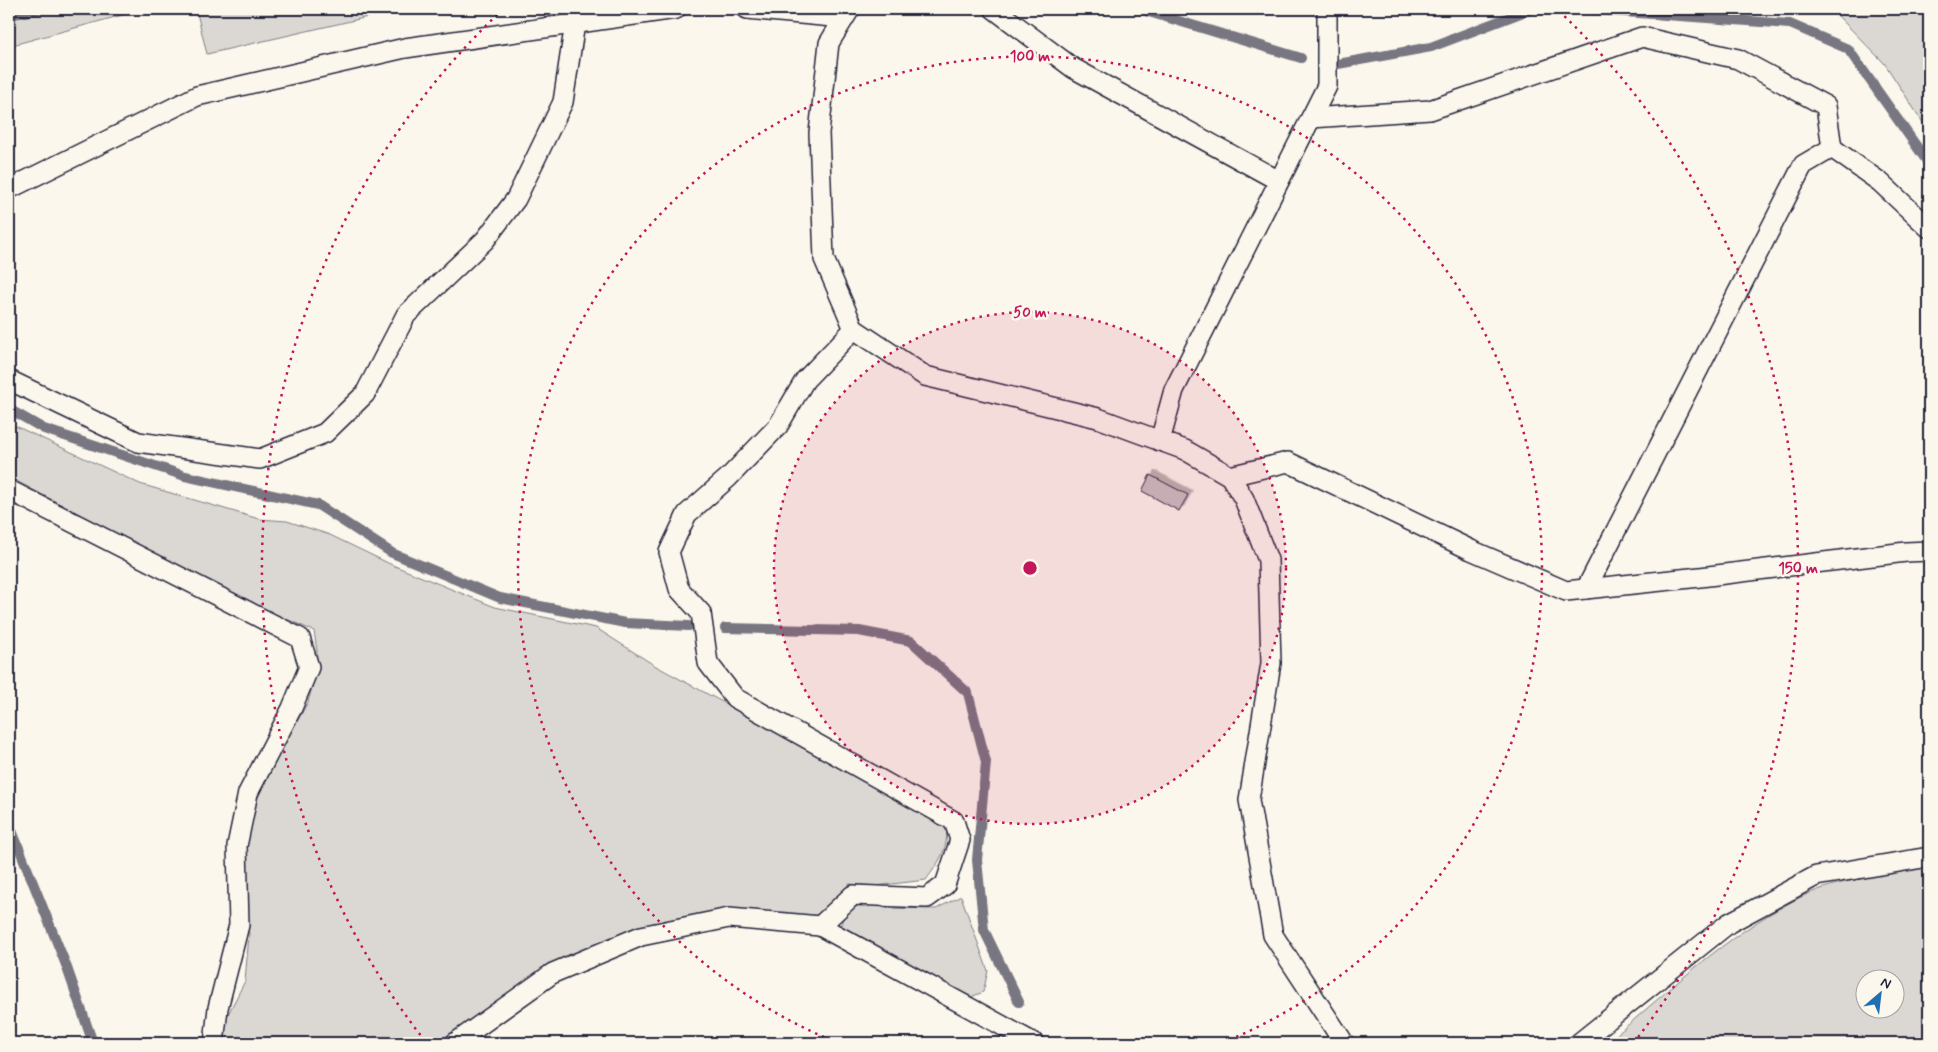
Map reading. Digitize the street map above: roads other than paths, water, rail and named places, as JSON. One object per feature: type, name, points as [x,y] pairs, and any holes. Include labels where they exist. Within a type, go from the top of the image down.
[{"type":"lane","points":[[9,189],[197,96],[405,48],[676,9]]},
{"type":"lane","points":[[747,9],[847,13],[829,43],[819,133],[824,260],[854,329],[925,376],[1098,418],[1185,450],[1230,476],[1244,500],[1268,560],[1271,663],[1250,800],[1273,935],[1344,1043]]},
{"type":"lane","points":[[994,9],[1073,68],[1279,181]]},
{"type":"lane","points":[[1160,441],[1174,390],[1327,86],[1327,9]]},
{"type":"lane","points":[[9,380],[138,442],[260,459],[325,432],[365,394],[406,315],[485,240],[516,199],[563,102],[576,24]]},
{"type":"lane","points":[[1311,118],[1430,110],[1642,37],[1738,58],[1826,106],[1832,148],[1880,182],[1929,228]]},
{"type":"lane","points":[[1586,589],[1802,165],[1832,148]]},
{"type":"lane","points":[[820,926],[853,895],[927,898],[945,885],[960,840],[954,821],[735,698],[708,663],[701,613],[679,589],[669,552],[687,514],[729,478],[778,426],[805,380],[854,329]]},
{"type":"lane","points":[[1230,476],[1288,462],[1471,550],[1566,591],[1906,552],[1929,551]]},
{"type":"lane","points":[[9,490],[300,638],[309,667],[292,708],[248,793],[237,846],[239,926],[218,1008],[214,1043]]},
{"type":"lane","points":[[1579,1043],[1729,924],[1816,876],[1929,857]]},
{"type":"lane","points":[[455,1043],[553,972],[641,936],[729,918],[820,926],[1034,1043]]},
{"type":"waterway","points":[[9,15],[39,9]]},
{"type":"waterway","points":[[1139,9],[1301,58]]},
{"type":"waterway","points":[[1338,64],[1431,47],[1531,9]]},
{"type":"waterway","points":[[1583,9],[1790,24],[1848,49],[1929,164]]},
{"type":"waterway","points":[[9,409],[44,429],[185,476],[318,505],[392,553],[500,598],[625,623],[689,626]]},
{"type":"waterway","points":[[725,628],[859,631],[911,641],[968,693],[986,762],[977,860],[984,930],[1019,1002]]},
{"type":"waterway","points":[[9,823],[66,965],[93,1043]]}]
